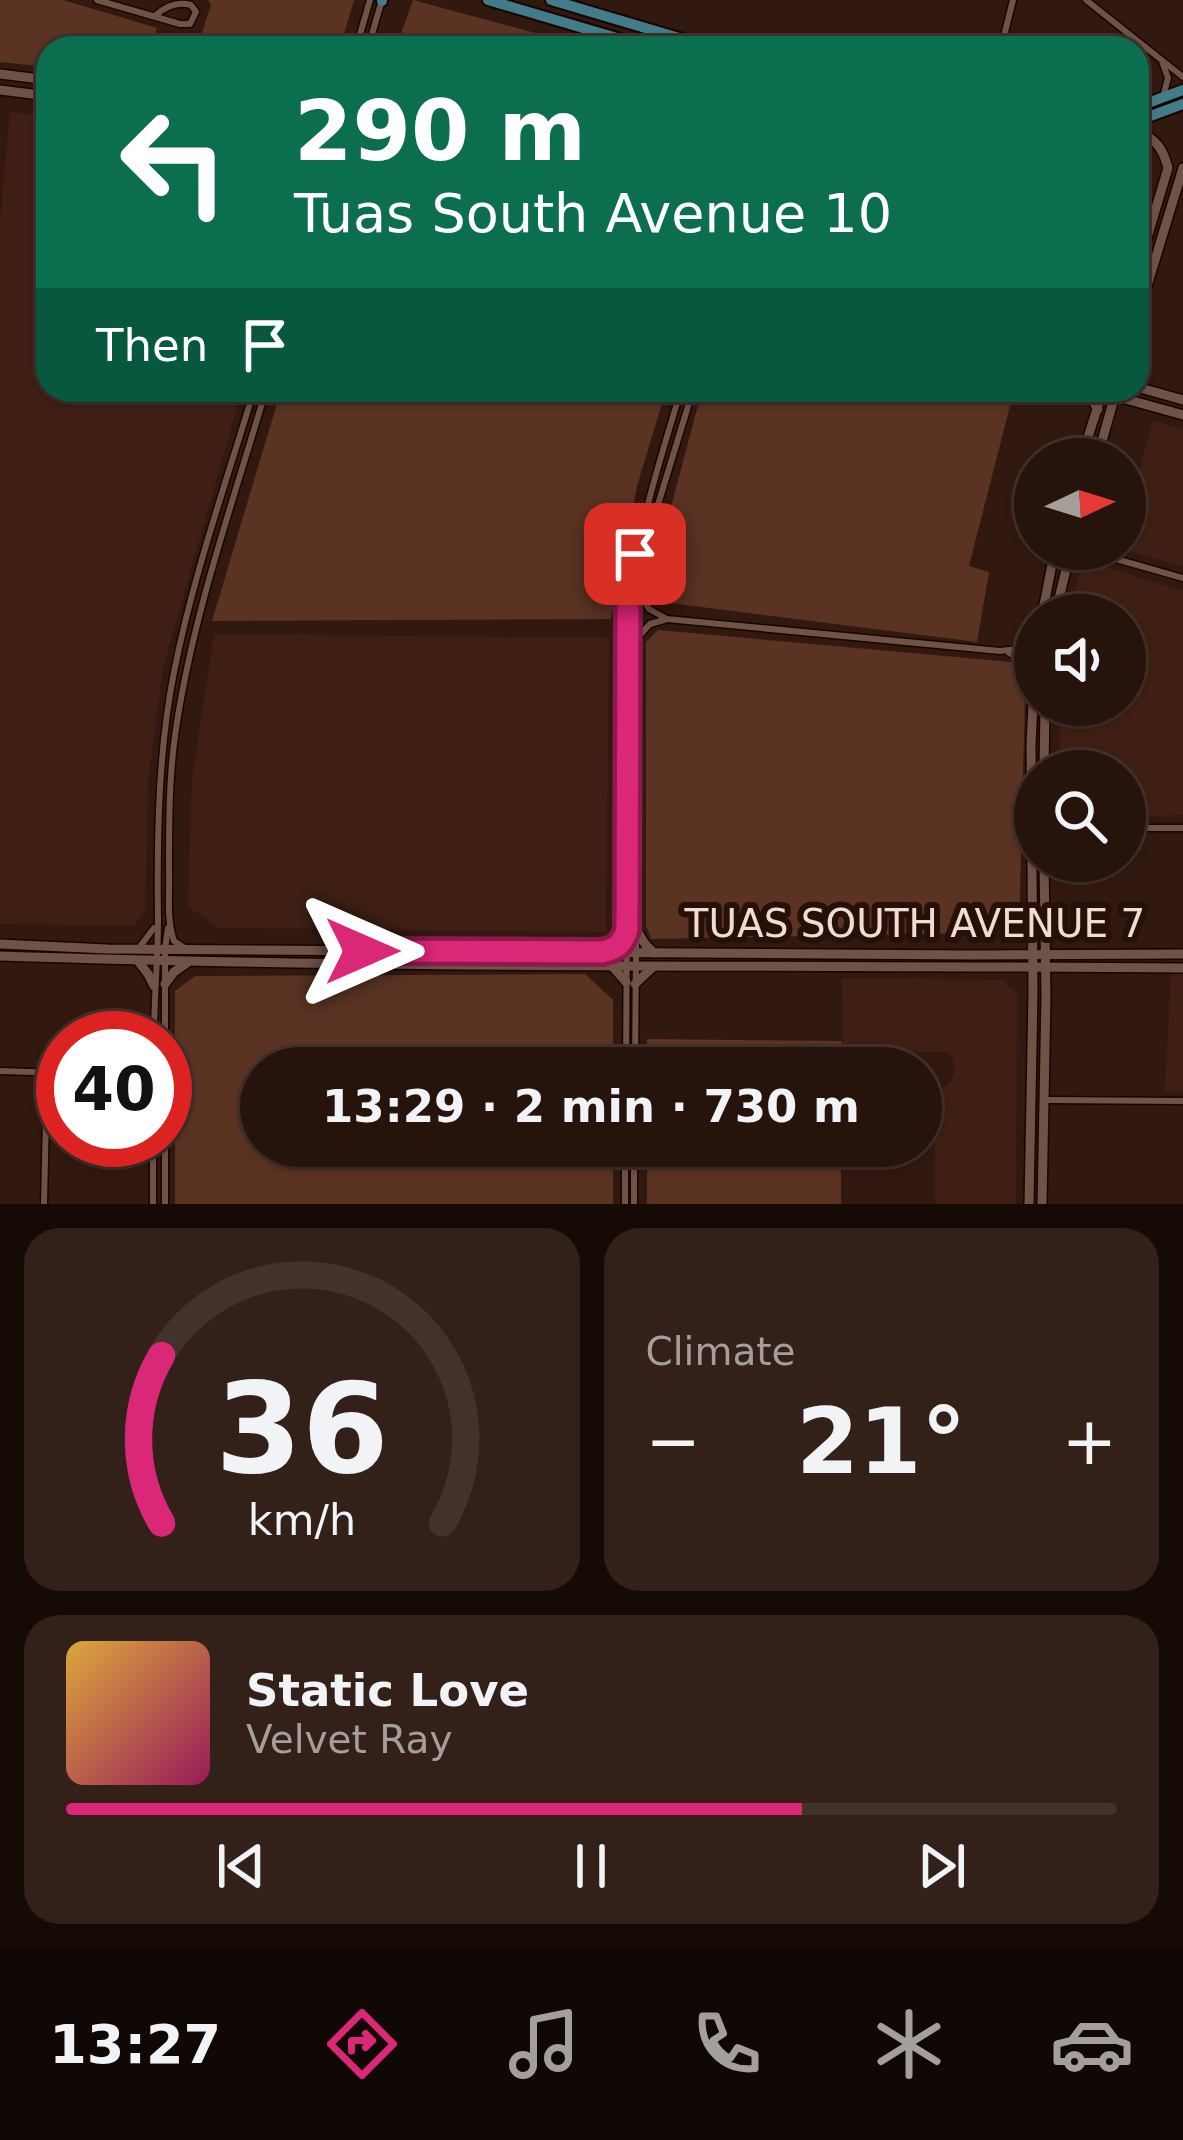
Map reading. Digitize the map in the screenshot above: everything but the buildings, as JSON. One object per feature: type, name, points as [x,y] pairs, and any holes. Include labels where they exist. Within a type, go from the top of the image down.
[{"type":"main road","points":[[488,0],[610,36]]},
{"type":"main road","points":[[551,0],[672,36]]},
{"type":"main road","points":[[1149,102],[1183,90]]},
{"type":"main road","points":[[1149,117],[1183,104]]},
{"type":"street","points":[[97,0],[180,24],[190,24],[196,12],[191,5],[179,3],[156,15]]},
{"type":"street","points":[[360,36],[370,0]]},
{"type":"street","points":[[372,36],[382,0]]},
{"type":"street","points":[[1004,36],[1013,0]]},
{"type":"street","points":[[1086,0],[1132,36]]},
{"type":"street","points":[[1149,49],[1183,76]]},
{"type":"street","points":[[1161,58],[1168,83],[1162,97]]},
{"type":"street","points":[[0,74],[36,78]]},
{"type":"street","points":[[0,90],[36,94]]},
{"type":"street","points":[[1149,136],[1164,154],[1168,168],[1149,231]]},
{"type":"street","points":[[1149,280],[1183,168]]},
{"type":"street","points":[[1149,390],[1183,400]]},
{"type":"street","points":[[157,1011],[159,793],[173,674],[250,402]]},
{"type":"street","points":[[160,955],[169,922],[171,795],[185,677],[262,402]]},
{"type":"street","points":[[634,1047],[628,600],[646,509],[677,402]]},
{"type":"street","points":[[602,952],[616,949],[631,930],[640,591],[653,521],[689,402]]},
{"type":"street","points":[[1097,402],[1098,410]]},
{"type":"street","points":[[1088,438],[1097,402]]},
{"type":"street","points":[[1103,438],[1113,402]]},
{"type":"street","points":[[1110,414],[1127,402]]},
{"type":"street","points":[[1137,402],[1183,415]]},
{"type":"street","points":[[1146,567],[1183,578]]},
{"type":"street","points":[[640,591],[649,609],[667,619]]},
{"type":"street","points":[[638,638],[650,624],[667,619],[1014,649]]},
{"type":"street","points":[[1000,651],[1014,656]]},
{"type":"street","points":[[1032,726],[1032,929],[1046,997]]},
{"type":"street","points":[[1146,828],[1183,829]]},
{"type":"street","points":[[1038,953],[1044,925],[1044,882]]},
{"type":"street","points":[[158,918],[164,925],[169,922]]},
{"type":"street","points":[[158,918],[137,955],[159,985],[162,1011]]},
{"type":"street","points":[[159,985],[188,956],[174,941],[169,922]]},
{"type":"street","points":[[1044,925],[1067,954]]},
{"type":"street","points":[[1013,954],[1032,929]]},
{"type":"street","points":[[631,930],[654,953]]},
{"type":"street","name":"TUAS SOUTH AVENUE 7","points":[[0,944],[137,955]]},
{"type":"street","name":"TUAS SOUTH AVENUE 7","points":[[188,956],[1183,954]]},
{"type":"street","name":"TUAS SOUTH AVENUE 7","points":[[0,956],[160,955],[653,967],[1183,968]]},
{"type":"street","points":[[612,966],[631,983]]},
{"type":"street","points":[[631,983],[653,967]]},
{"type":"street","points":[[1013,968],[1033,992]]},
{"type":"street","points":[[1042,1204],[1046,997],[1050,983],[1066,968]]},
{"type":"street","points":[[1029,1204],[1033,992],[1039,969]]},
{"type":"street","points":[[627,1047],[631,983]]},
{"type":"street","points":[[0,1071],[36,1072]]},
{"type":"street","points":[[1042,1100],[1183,1101]]},
{"type":"street","points":[[44,1204],[45,1167]]},
{"type":"street","points":[[153,1167],[153,1204]]},
{"type":"street","points":[[165,1167],[165,1204]]},
{"type":"street","points":[[625,1167],[625,1204]]},
{"type":"street","points":[[634,1167],[634,1204]]},
{"type":"shaded area","points":[[0,0],[63,0],[157,28],[155,36],[36,36],[36,66],[0,62]]},
{"type":"shaded area","points":[[208,0],[354,0],[344,36],[201,36],[211,5]]},
{"type":"shaded area","points":[[413,0],[546,36],[400,36]]},
{"type":"shaded area","points":[[10,112],[36,115],[36,402],[239,402],[163,668],[148,782],[145,911],[133,926],[0,924],[0,222]]},
{"type":"shaded area","points":[[277,402],[662,402],[637,486],[611,619],[212,621]]},
{"type":"shaded area","points":[[699,402],[1011,402],[969,566],[989,572],[977,642],[662,602],[649,590]]},
{"type":"shaded area","points":[[1153,421],[1183,429],[1183,567],[1146,556],[1146,446]]},
{"type":"shaded area","points":[[1080,570],[1115,570],[1183,591],[1183,815],[1146,816],[1146,750],[1060,750],[1060,726],[1146,726],[1146,594],[1075,594]]},
{"type":"shaded area","points":[[658,630],[1011,662],[1014,726],[1024,726],[1024,750],[1014,750],[1014,882],[1020,882],[1019,932],[651,939],[646,925],[646,642]]},
{"type":"shaded area","points":[[214,634],[609,638],[606,932],[220,928],[188,907],[192,779]]},
{"type":"shaded area","points":[[1171,973],[1183,973],[1183,1092],[1165,1091]]},
{"type":"shaded area","points":[[585,974],[613,1000],[613,1047],[240,1047],[240,1167],[613,1167],[613,1204],[175,1204],[175,1167],[192,1167],[192,1011],[175,1011],[175,991],[195,976]]},
{"type":"shaded area","points":[[842,978],[1002,980],[1017,994],[1016,1204],[935,1204],[935,1167],[942,1167],[942,1088],[955,1072],[948,1052],[942,1052],[942,1047],[843,1047]]},
{"type":"shaded area","points":[[647,1039],[842,1041],[842,1047],[647,1047]]},
{"type":"shaded area","points":[[647,1167],[841,1167],[841,1204],[647,1204]]},
{"type":"route","points":[[362,951],[602,952],[620,945],[627,930],[628,600],[635,554]]}]
